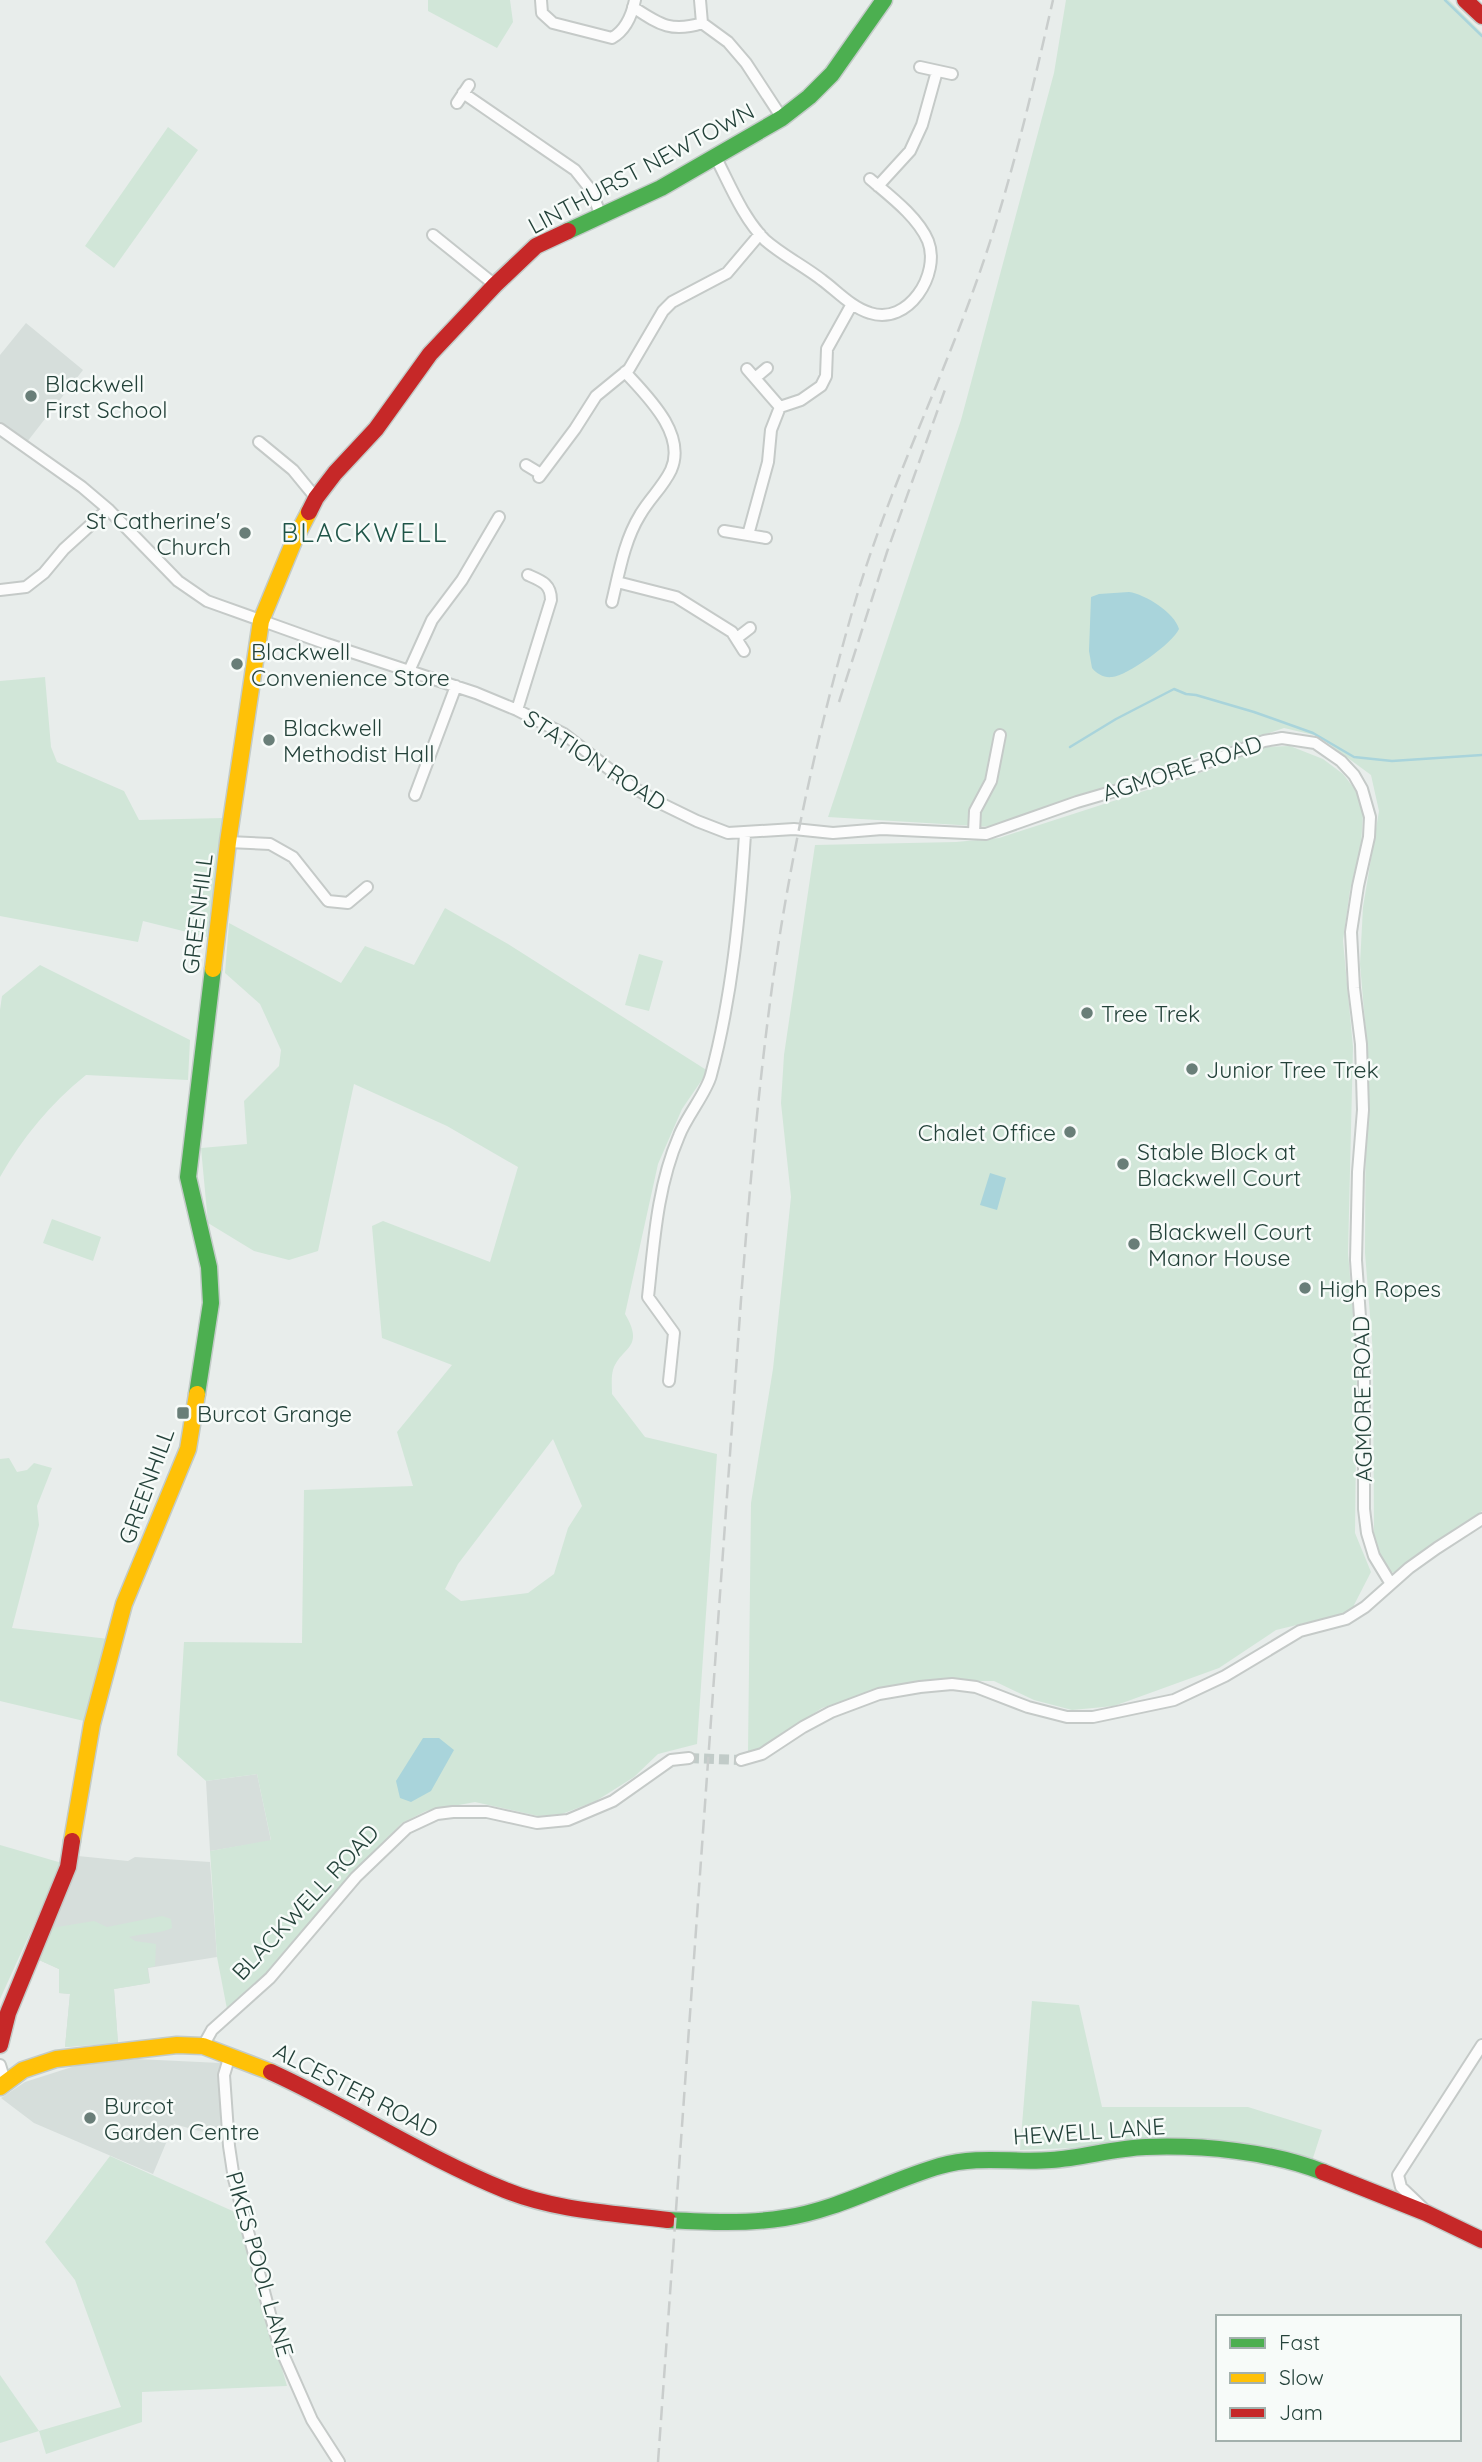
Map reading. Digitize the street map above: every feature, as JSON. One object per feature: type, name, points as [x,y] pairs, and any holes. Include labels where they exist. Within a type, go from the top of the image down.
[{"type":"street","points":[[541,0],[542,13],[553,23],[612,38],[627,24],[634,3],[665,26],[676,29],[702,23]]},
{"type":"street","points":[[700,0],[702,23],[728,42],[746,63],[782,118]]},
{"type":"street","name":"LINTHURST NEWTOWN","points":[[261,621],[294,541],[316,498],[376,429],[430,354],[495,285],[536,246],[661,188],[782,118],[832,74],[884,0]]},
{"type":"street","points":[[1465,0],[1482,16]]},
{"type":"street","points":[[920,67],[953,74]]},
{"type":"street","points":[[716,158],[760,234],[852,304],[871,313],[884,315],[900,310],[914,299],[927,279],[932,256],[928,241],[920,228],[874,182],[910,151],[922,125],[937,71]]},
{"type":"street","points":[[463,94],[575,170],[592,190],[601,216]]},
{"type":"street","points":[[433,234],[495,285]]},
{"type":"street","points":[[526,465],[540,476],[596,397],[625,372],[672,302],[726,273],[760,234]]},
{"type":"street","points":[[780,407],[801,400],[821,386],[826,376],[827,349],[852,304]]},
{"type":"street","points":[[767,368],[751,373],[780,407]]},
{"type":"street","points":[[612,602],[627,543],[640,514],[672,467],[674,452],[664,420],[649,397],[625,372]]},
{"type":"street","points":[[748,535],[768,462],[771,430],[780,407]]},
{"type":"street","name":"STATION ROAD","points":[[0,429],[82,487],[108,509],[178,581],[207,601],[456,686],[517,710],[564,734],[631,786],[711,828],[745,834],[785,829],[813,832]]},
{"type":"street","points":[[259,442],[293,470],[316,498]]},
{"type":"street","points":[[0,590],[26,587],[44,573],[64,549],[108,509]]},
{"type":"street","points":[[409,671],[432,620],[462,580],[499,517]]},
{"type":"street","points":[[724,531],[766,538]]},
{"type":"street","points":[[517,710],[551,600],[551,592],[546,583],[528,575]]},
{"type":"street","points":[[617,582],[676,597],[732,632],[744,651]]},
{"type":"street","name":"GREENHILL","points":[[0,2045],[8,2013],[68,1867],[92,1724],[124,1604],[188,1449],[200,1386],[211,1303],[209,1267],[188,1177],[228,842],[261,621]]},
{"type":"street","points":[[737,638],[750,628]]},
{"type":"street","points":[[415,795],[456,686]]},
{"type":"street","points":[[974,833],[975,811],[991,781],[1000,735]]},
{"type":"street","name":"AGMORE ROAD","points":[[813,832],[882,830],[986,834],[1077,802],[1190,769],[1264,741],[1282,738],[1315,743],[1341,761],[1354,775],[1362,789],[1370,817],[1351,932],[1361,1044],[1363,1110],[1358,1172],[1356,1260],[1364,1374],[1364,1509],[1374,1556],[1391,1584]]},
{"type":"street","points":[[669,1381],[674,1334],[648,1297],[663,1179],[679,1136],[711,1079],[725,1009],[741,900],[745,834]]},
{"type":"street","name":"GREENHILL","points":[[228,842],[270,844],[293,857],[328,901],[348,903],[367,887]]},
{"type":"street","points":[[741,1760],[762,1754],[831,1712],[879,1694],[920,1687],[952,1684],[976,1688],[1028,1707],[1067,1717],[1093,1717],[1174,1700],[1225,1676],[1300,1631],[1346,1619],[1365,1607],[1437,1548],[1482,1519]]},
{"type":"street","name":"BLACKWELL ROAD","points":[[203,2046],[212,2030],[270,1978],[356,1877],[407,1828],[437,1814],[453,1812],[487,1812],[537,1823],[568,1820],[613,1801],[671,1760],[689,1758]]},
{"type":"street","name":"ALCESTER ROAD","points":[[2,2077],[56,2059],[177,2045],[203,2046],[289,2080],[447,2163],[508,2191],[568,2207],[691,2222]]},
{"type":"street","points":[[1426,2213],[1401,2187],[1398,2175],[1482,2045]]},
{"type":"street","name":"PIKES POOL LANE","points":[[230,2055],[224,2075],[234,2179],[270,2314],[279,2345],[312,2420],[339,2462]]},
{"type":"street","name":"HEWELL LANE","points":[[691,2222],[785,2218],[854,2197],[930,2169],[966,2161],[991,2158],[1012,2161],[1053,2160],[1145,2147],[1226,2150],[1299,2162],[1426,2213],[1482,2239]]},
{"type":"shaded area","name":"Blackwell First School","points":[[26,323],[83,370],[27,442],[0,422],[0,355]]},
{"type":"shaded area","points":[[257,1774],[271,1841],[210,1851],[206,1781]]},
{"type":"shaded area","points":[[78,1856],[128,1861],[135,1857],[210,1862],[217,1957],[148,1968],[150,1983],[114,1989],[118,2043],[65,2047],[70,1994],[59,1993],[59,1969],[39,1960]]},
{"type":"shaded area","points":[[137,2059],[220,2063],[224,2138],[174,2124],[153,2174],[34,2123],[1,2098],[25,2082],[75,2066]]},
{"type":"green space","points":[[428,0],[510,0],[513,22],[497,48],[428,11]]},
{"type":"green space","points":[[1066,0],[1449,0],[1482,33],[1482,1511],[1397,1571],[1388,1574],[1376,1555],[1374,1535],[1373,1353],[1365,1253],[1366,1034],[1360,964],[1363,907],[1379,811],[1371,775],[1318,736],[1284,728],[992,827],[828,817],[961,420],[1054,73]]},
{"type":"green space","points":[[168,127],[198,150],[114,268],[85,246]]},
{"type":"green space","points":[[45,677],[51,747],[57,762],[124,791],[139,820],[224,818],[207,937],[143,921],[138,942],[0,916],[0,681]]},
{"type":"green space","points":[[1290,746],[1323,759],[1343,774],[1357,792],[1363,814],[1361,846],[1350,890],[1343,941],[1353,1047],[1348,1253],[1357,1358],[1355,1533],[1371,1572],[1354,1605],[1355,1611],[1276,1630],[1219,1668],[1114,1706],[1072,1710],[1034,1700],[994,1681],[937,1681],[883,1688],[822,1708],[763,1747],[748,1752],[751,1503],[773,1369],[791,1197],[781,1103],[784,1055],[815,845],[956,842],[999,838],[1209,770],[1264,747]]},
{"type":"green space","points":[[445,908],[508,944],[708,1071],[682,1109],[658,1164],[625,1314],[631,1326],[632,1341],[616,1362],[612,1382],[612,1394],[645,1437],[717,1454],[697,1744],[658,1754],[634,1777],[596,1801],[562,1814],[538,1816],[475,1802],[426,1811],[402,1823],[347,1879],[268,1975],[227,2009],[217,1957],[210,1851],[271,1840],[257,1774],[206,1781],[177,1755],[184,1642],[302,1643],[304,1490],[413,1486],[397,1432],[452,1365],[382,1338],[372,1226],[383,1221],[490,1262],[518,1167],[447,1126],[354,1084],[318,1251],[289,1260],[254,1251],[208,1223],[201,1148],[247,1144],[244,1101],[279,1066],[281,1050],[260,1004],[225,973],[229,923],[341,983],[365,946],[414,965]],"holes":[[[553,1439],[582,1506],[568,1528],[554,1574],[528,1593],[461,1601],[445,1589],[458,1564]]]},
{"type":"green space","points":[[639,954],[663,961],[649,1011],[625,1005]]},
{"type":"green space","points":[[40,965],[190,1040],[188,1080],[86,1075],[38,1122],[0,1177],[2,996]]},
{"type":"green space","points":[[52,1219],[101,1237],[93,1261],[43,1243]]},
{"type":"green space","points":[[9,1458],[17,1472],[27,1470],[34,1463],[52,1468],[37,1506],[39,1525],[12,1628],[109,1639],[84,1721],[0,1701],[0,1459]]},
{"type":"green space","points":[[0,1845],[62,1863],[0,1999]]},
{"type":"green space","points":[[162,1916],[171,1919],[172,1928],[129,1937],[135,1941],[156,1944],[155,1966],[147,1968],[150,1983],[114,1989],[118,2043],[65,2047],[70,1994],[59,1993],[59,1969],[39,1960],[51,1928],[94,1921],[107,1927]]},
{"type":"green space","points":[[1032,2001],[1079,2005],[1102,2107],[1248,2107],[1322,2130],[1313,2158],[1229,2144],[1157,2139],[1095,2147],[1020,2150]]},
{"type":"green space","points":[[110,2156],[237,2213],[287,2386],[142,2392],[142,2422],[46,2454],[39,2431],[121,2407],[75,2280],[45,2242]]},
{"type":"green space","points":[[0,2375],[39,2431],[0,2443]]},
{"type":"water","points":[[1129,592],[1158,605],[1172,617],[1179,629],[1159,650],[1138,665],[1119,675],[1103,676],[1092,668],[1089,651],[1091,597]]},
{"type":"water","points":[[990,1173],[1006,1178],[997,1210],[980,1205]]},
{"type":"water","points":[[423,1738],[439,1738],[454,1750],[431,1791],[411,1802],[400,1798],[396,1781]]},
{"type":"waterway","points":[[1445,0],[1482,36]]},
{"type":"waterway","points":[[1070,747],[1174,689],[1254,712],[1313,733],[1354,757],[1392,761],[1482,755]]},
{"type":"tunnel","points":[[689,1758],[741,1760]]},
{"type":"railway","points":[[658,2462],[745,1248],[763,1056],[780,932],[807,790],[855,602],[897,481],[961,323],[988,248],[1019,143],[1053,0]]},
{"type":"railway","points":[[839,702],[887,552],[947,384]]},
{"type":"traffic: fast","points":[[568,231],[661,188],[782,118],[832,74],[884,0]]},
{"type":"traffic: fast","points":[[197,1394],[211,1303],[209,1267],[188,1177],[213,969]]},
{"type":"traffic: fast","points":[[668,2220],[741,2222],[784,2218],[824,2209],[940,2166],[982,2160],[1051,2160],[1134,2148],[1190,2147],[1236,2151],[1281,2159],[1323,2172]]},
{"type":"traffic: slow","points":[[213,969],[228,842],[261,621],[309,512]]},
{"type":"traffic: slow","points":[[72,1841],[92,1724],[124,1604],[188,1449],[197,1394]]},
{"type":"traffic: slow","points":[[0,2087],[23,2070],[56,2059],[177,2045],[203,2046],[271,2072]]},
{"type":"traffic: jam","points":[[1465,0],[1482,16]]},
{"type":"traffic: jam","points":[[309,512],[335,473],[376,429],[430,354],[536,246],[568,231]]},
{"type":"traffic: jam","points":[[0,2045],[8,2013],[68,1867],[72,1841]]},
{"type":"traffic: jam","points":[[271,2072],[445,2163],[505,2190],[565,2207],[668,2220]]},
{"type":"traffic: jam","points":[[1323,2172],[1426,2213],[1482,2240]]},
{"type":"place","name":"Blackwell First School","points":[[31,396]]},
{"type":"place","name":"St Catherine's Church","points":[[245,533]]},
{"type":"place","name":"Blackwell Convenience Store","points":[[237,664]]},
{"type":"place","name":"Blackwell Methodist Hall","points":[[269,740]]},
{"type":"place","name":"Tree Trek","points":[[1087,1013]]},
{"type":"place","name":"Junior Tree Trek","points":[[1192,1069]]},
{"type":"place","name":"Chalet Office","points":[[1070,1132]]},
{"type":"place","name":"Stable Block at Blackwell Court","points":[[1123,1164]]},
{"type":"place","name":"Blackwell Court Manor House","points":[[1134,1244]]},
{"type":"place","name":"High Ropes","points":[[1305,1288]]},
{"type":"place","name":"Burcot Grange","points":[[183,1413]]},
{"type":"place","name":"Burcot Garden Centre","points":[[90,2118]]},
{"type":"district","name":"BLACKWELL","points":[[365,532]]}]
